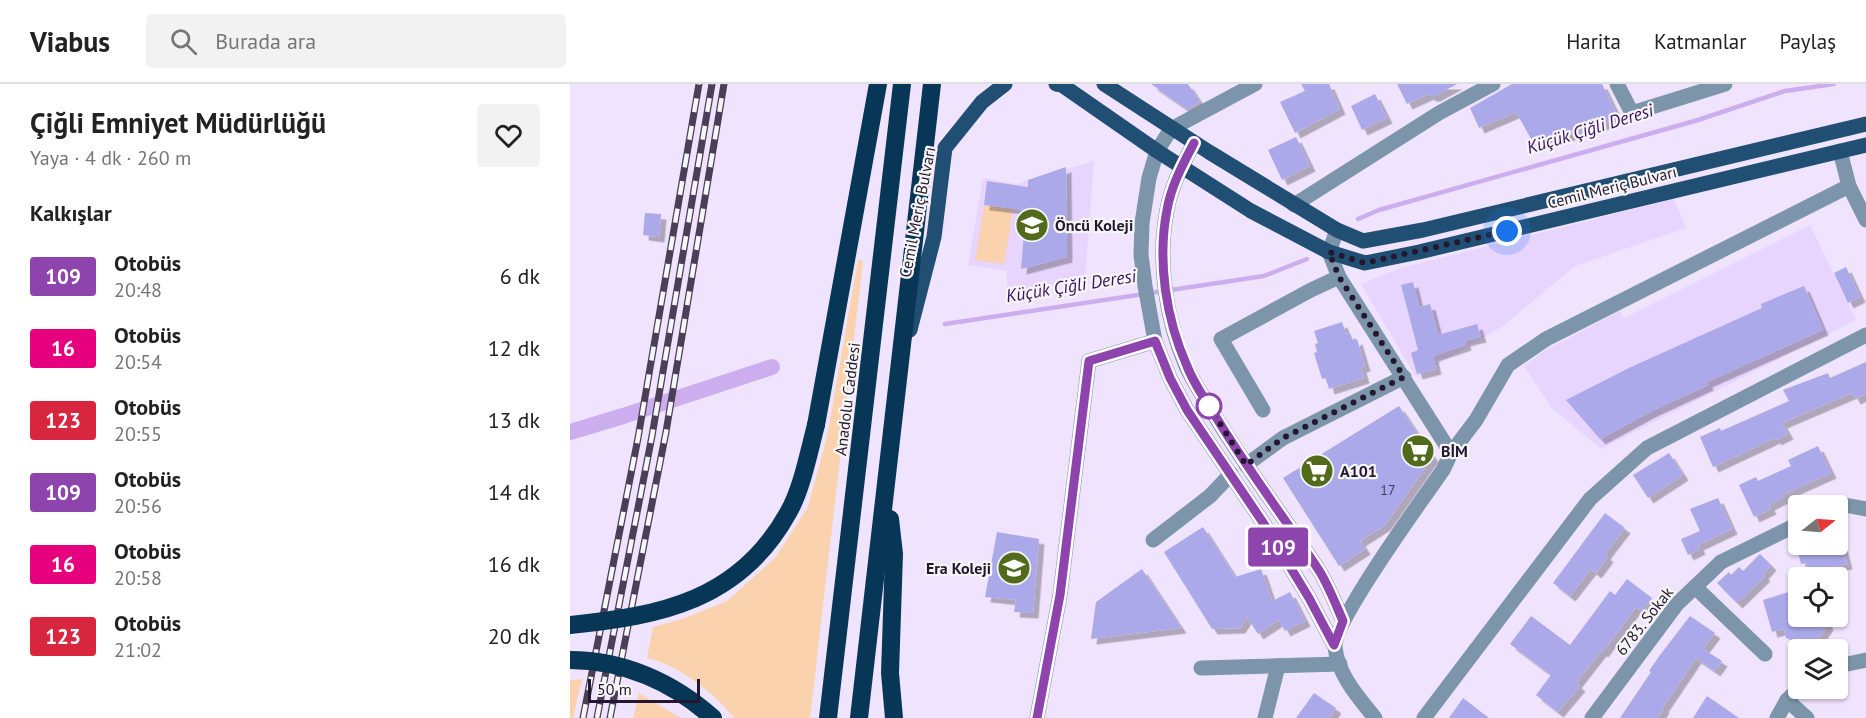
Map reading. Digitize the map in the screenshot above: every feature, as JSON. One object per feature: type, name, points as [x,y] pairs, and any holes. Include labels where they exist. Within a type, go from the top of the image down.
[{"type":"highway","points":[[570,625],[649,614],[689,602],[719,587],[747,564],[770,540],[789,511],[806,463],[816,425],[879,84]]},
{"type":"highway","name":"Anadolu Caddesi","points":[[828,718],[902,84]]},
{"type":"highway","points":[[859,718],[932,84]]},
{"type":"highway","points":[[886,487],[894,554],[890,673],[894,718]]},
{"type":"highway","points":[[570,660],[587,660],[628,669],[666,683],[695,702],[712,718]]},
{"type":"main road","name":"Cemil Meriç Bulvarı","points":[[900,368],[934,237],[945,148],[982,102],[1005,84]]},
{"type":"main road","name":"Cemil Meriç Bulvarı","points":[[1056,84],[1062,85],[1157,151],[1251,211],[1329,252],[1365,263],[1430,250],[1866,145]]},
{"type":"main road","name":"Cemil Meriç Bulvarı","points":[[1104,84],[1171,129],[1294,205],[1337,230],[1363,241],[1423,230],[1822,132],[1866,124]]},
{"type":"street","points":[[1255,84],[1171,129],[1157,151],[1149,178],[1142,224],[1143,271],[1150,317],[1155,341],[1170,378],[1187,410],[1231,474],[1303,588],[1334,645],[1345,680],[1375,718]]},
{"type":"street","points":[[1294,205],[1439,112],[1492,84]]},
{"type":"street","points":[[1617,84],[1632,113],[1725,84]]},
{"type":"street","points":[[1194,143],[1182,166],[1167,210],[1164,267],[1170,314],[1177,341],[1187,368],[1246,465],[1321,574],[1343,621]]},
{"type":"street","points":[[1840,151],[1849,186],[1866,220]]},
{"type":"street","points":[[1334,645],[1343,621],[1356,598],[1443,470],[1451,453],[1476,420],[1508,365],[1546,339],[1849,186]]},
{"type":"street","points":[[1337,230],[1329,252],[1339,277],[1451,453]]},
{"type":"street","points":[[1263,410],[1221,339],[1339,277]]},
{"type":"street","points":[[1424,718],[1590,499],[1647,448],[1866,335]]},
{"type":"street","points":[[1037,718],[1060,595],[1089,361],[1155,341]]},
{"type":"street","points":[[1246,465],[1283,438],[1404,377]]},
{"type":"street","points":[[1153,540],[1210,495],[1231,474]]},
{"type":"street","points":[[1848,506],[1866,509]]},
{"type":"street","name":"6783. Sokak","points":[[1592,718],[1677,604],[1721,562],[1788,529]]},
{"type":"street","points":[[1695,587],[1765,654]]},
{"type":"street","points":[[1848,664],[1866,660]]},
{"type":"street","points":[[1201,668],[1340,664]]},
{"type":"street","points":[[1265,718],[1278,666]]},
{"type":"street","points":[[1778,718],[1787,699],[1807,718]]},
{"type":"shaded area","name":"Öncü Koleji","points":[[1094,161],[1085,278],[1007,297],[1007,271],[968,265],[983,178],[1016,184]]},
{"type":"shaded area","points":[[1674,199],[1686,228],[1575,266],[1503,326],[1416,377],[1361,284],[1401,268]]},
{"type":"shaded area","points":[[984,205],[1013,210],[1004,264],[975,260]]},
{"type":"shaded area","points":[[1810,225],[1856,320],[1601,449],[1552,408],[1524,366],[1544,351],[1620,311],[1624,318]]},
{"type":"shaded area","points":[[858,260],[863,261],[810,718],[734,718],[717,699],[695,681],[659,661],[647,658],[653,627],[682,619],[727,601],[775,558],[808,507],[827,437]]},
{"type":"shaded area","points":[[582,679],[573,718],[570,718],[570,680]]},
{"type":"shaded area","points":[[639,693],[681,718],[633,718]]},
{"type":"building","points":[[1151,84],[1188,84],[1200,102],[1187,109]]},
{"type":"building","points":[[1301,84],[1329,84],[1340,109],[1295,133],[1280,102],[1305,91]]},
{"type":"building","points":[[1397,84],[1457,84],[1435,96],[1429,94],[1407,104]]},
{"type":"building","points":[[1512,84],[1602,84],[1619,119],[1535,146],[1516,112],[1479,128],[1470,108]]},
{"type":"building","points":[[1375,94],[1387,118],[1362,130],[1351,106]]},
{"type":"building","points":[[1296,137],[1310,166],[1282,180],[1268,150]]},
{"type":"building","points":[[1066,167],[1067,257],[1021,269],[1026,210],[984,205],[987,181],[1028,187],[1028,180]]},
{"type":"building","points":[[645,213],[661,214],[659,237],[643,235]]},
{"type":"building","points":[[1846,267],[1860,297],[1848,303],[1834,273]]},
{"type":"building","points":[[1413,282],[1419,307],[1430,304],[1438,335],[1477,324],[1481,337],[1465,341],[1466,345],[1433,356],[1436,369],[1417,374],[1411,353],[1418,350],[1401,285]]},
{"type":"building","points":[[1804,286],[1823,330],[1707,382],[1708,385],[1600,439],[1566,400],[1631,367],[1762,308],[1761,304]]},
{"type":"building","points":[[1342,322],[1346,334],[1350,333],[1353,341],[1357,339],[1365,366],[1361,367],[1364,378],[1329,389],[1326,378],[1322,379],[1314,353],[1317,352],[1315,344],[1318,343],[1314,331]]},
{"type":"building","points":[[1866,362],[1866,394],[1855,399],[1852,393],[1782,423],[1788,434],[1713,467],[1700,437],[1720,428],[1721,431],[1789,401],[1783,390],[1828,373],[1830,378]]},
{"type":"building","points":[[1399,406],[1433,457],[1385,525],[1360,541],[1365,549],[1339,566],[1283,478]]},
{"type":"building","points":[[1818,446],[1831,473],[1782,495],[1783,498],[1769,505],[1771,509],[1754,517],[1739,485],[1756,477],[1758,481],[1791,466],[1788,460]]},
{"type":"building","points":[[1669,453],[1683,475],[1648,498],[1633,475]]},
{"type":"building","points":[[1718,498],[1732,529],[1698,545],[1700,549],[1688,555],[1681,539],[1700,531],[1690,509]]},
{"type":"building","points":[[1605,513],[1625,528],[1605,554],[1608,557],[1596,573],[1591,569],[1570,596],[1553,583]]},
{"type":"building","points":[[1203,527],[1235,577],[1261,569],[1272,601],[1290,592],[1305,621],[1285,631],[1279,620],[1258,634],[1247,617],[1240,628],[1212,629],[1164,552]]},
{"type":"building","name":"Era Koleji","points":[[997,532],[1039,539],[1033,613],[1014,612],[1016,600],[985,597]]},
{"type":"building","points":[[1760,554],[1771,565],[1763,574],[1765,576],[1737,603],[1717,583],[1729,572],[1731,575],[1739,567],[1743,571]]},
{"type":"building","points":[[1799,555],[1845,555],[1847,564],[1834,567],[1808,567],[1807,563],[1801,564]]},
{"type":"building","points":[[1142,569],[1181,628],[1091,639],[1096,602]]},
{"type":"building","points":[[1627,579],[1652,598],[1642,611],[1636,607],[1603,652],[1601,651],[1576,683],[1580,686],[1558,712],[1536,695],[1551,675],[1510,644],[1531,616],[1570,645],[1610,591],[1615,595]]},
{"type":"building","points":[[1788,592],[1788,627],[1827,627],[1818,639],[1786,638],[1784,629],[1772,632],[1763,600]]},
{"type":"building","points":[[1690,616],[1715,633],[1703,649],[1722,661],[1715,671],[1696,658],[1657,718],[1620,718],[1651,672],[1649,671]]},
{"type":"building","points":[[1314,693],[1336,708],[1329,718],[1296,718]]},
{"type":"building","points":[[1707,696],[1739,718],[1693,718]]},
{"type":"building","points":[[1463,698],[1489,718],[1449,718]]},
{"type":"waterway","name":"Küçük Çiğli Deresi","points":[[1358,219],[1379,210],[1698,120],[1785,91],[1834,84]]},
{"type":"waterway","name":"Küçük Çiğli Deresi","points":[[945,324],[1264,276],[1307,259]]},
{"type":"waterway","name":"Küçük Çiğli Deresi","points":[[570,432],[772,367]]},
{"type":"railway","points":[[583,718],[638,438],[699,84]]},
{"type":"railway","points":[[597,718],[652,436],[712,84]]},
{"type":"railway","points":[[610,718],[666,432],[724,84]]},
{"type":"bus line","name":"109","points":[[1037,718],[1060,595],[1089,361],[1155,341],[1170,378],[1187,410],[1264,524],[1309,598],[1334,645],[1343,621],[1321,574],[1222,428],[1187,368],[1177,341],[1168,305],[1165,280],[1165,228],[1167,210],[1174,187],[1194,143]]},
{"type":"place","name":"Öncü Koleji","points":[[1032,225]]},
{"type":"place","name":"BİM","points":[[1418,451]]},
{"type":"place","name":"A101","points":[[1317,471]]},
{"type":"place","name":"Era Koleji","points":[[1014,568]]},
{"type":"route","points":[[1209,406],[1246,465],[1283,438],[1404,377],[1339,277],[1329,252],[1365,263],[1507,231]]}]
